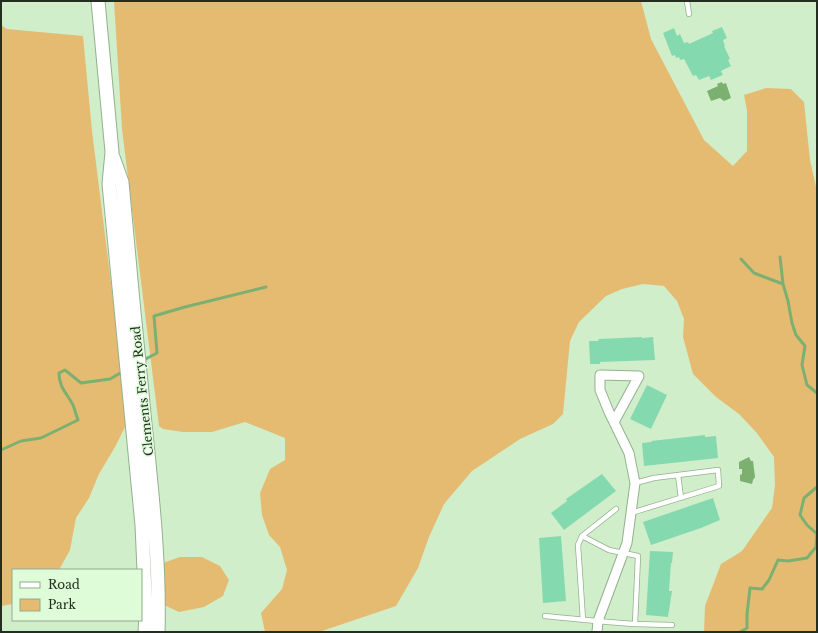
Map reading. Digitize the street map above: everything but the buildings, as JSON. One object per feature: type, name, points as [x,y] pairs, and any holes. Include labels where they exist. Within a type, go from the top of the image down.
[{"type":"main road","name":"Clements Ferry Road","points":[[98,1],[112,152],[122,182],[135,387],[146,616],[145,632]]},
{"type":"main road","name":"Clements Ferry Road","points":[[135,387],[150,472],[156,559],[158,632]]},
{"type":"street","points":[[597,632],[598,621],[627,543],[635,483],[629,453],[614,422],[600,390],[600,375],[639,376],[614,422]]},
{"type":"lane","points":[[687,1],[689,14]]},
{"type":"lane","points":[[631,513],[719,486],[718,470],[654,478],[635,483]]},
{"type":"lane","points":[[678,475],[681,498]]},
{"type":"lane","points":[[583,620],[578,545],[582,536],[616,509]]},
{"type":"lane","points":[[582,536],[609,550],[638,556],[635,624]]},
{"type":"lane","points":[[545,616],[672,626]]},
{"type":"green space","points":[[114,1],[641,1],[651,39],[704,140],[733,166],[747,151],[747,110],[744,95],[766,88],[791,89],[804,102],[810,160],[817,191],[817,632],[704,632],[705,606],[721,564],[742,551],[772,508],[775,485],[774,457],[756,432],[739,414],[716,397],[693,374],[683,337],[684,319],[677,301],[664,286],[643,284],[622,289],[606,296],[579,322],[570,341],[563,414],[553,424],[520,439],[472,471],[444,504],[429,537],[418,568],[396,606],[319,632],[265,632],[261,613],[282,589],[287,570],[280,547],[269,535],[262,515],[260,493],[270,469],[285,460],[285,438],[245,422],[212,432],[183,432],[163,429],[159,426],[122,129]]},
{"type":"green space","points":[[1,25],[7,29],[83,36],[92,131],[127,411],[127,423],[99,474],[89,498],[76,518],[70,550],[60,569],[12,569],[12,604],[1,606]]},
{"type":"green space","points":[[180,557],[202,557],[220,566],[229,580],[223,596],[204,607],[179,612],[162,604],[160,564]]},
{"type":"shaded area","points":[[722,82],[723,84],[726,83],[731,98],[724,101],[720,98],[711,101],[707,91],[718,86],[717,84]]},
{"type":"shaded area","points":[[749,457],[751,461],[753,461],[755,477],[752,484],[740,481],[742,469],[739,469],[739,462]]},
{"type":"waterway","points":[[780,257],[783,284],[792,323],[796,335],[805,346],[802,365],[807,385],[817,393]]},
{"type":"waterway","points":[[741,259],[754,273],[783,284]]},
{"type":"waterway","points":[[142,361],[157,353],[154,316],[266,287]]},
{"type":"waterway","points":[[1,450],[21,441],[41,438],[78,420],[73,405],[60,383],[59,373],[65,370],[81,383],[110,379],[124,371]]},
{"type":"waterway","points":[[740,632],[747,628],[750,588],[762,589],[769,580],[778,560],[788,561],[807,558],[816,547],[817,534],[807,525],[800,515],[804,498],[817,487]]}]
